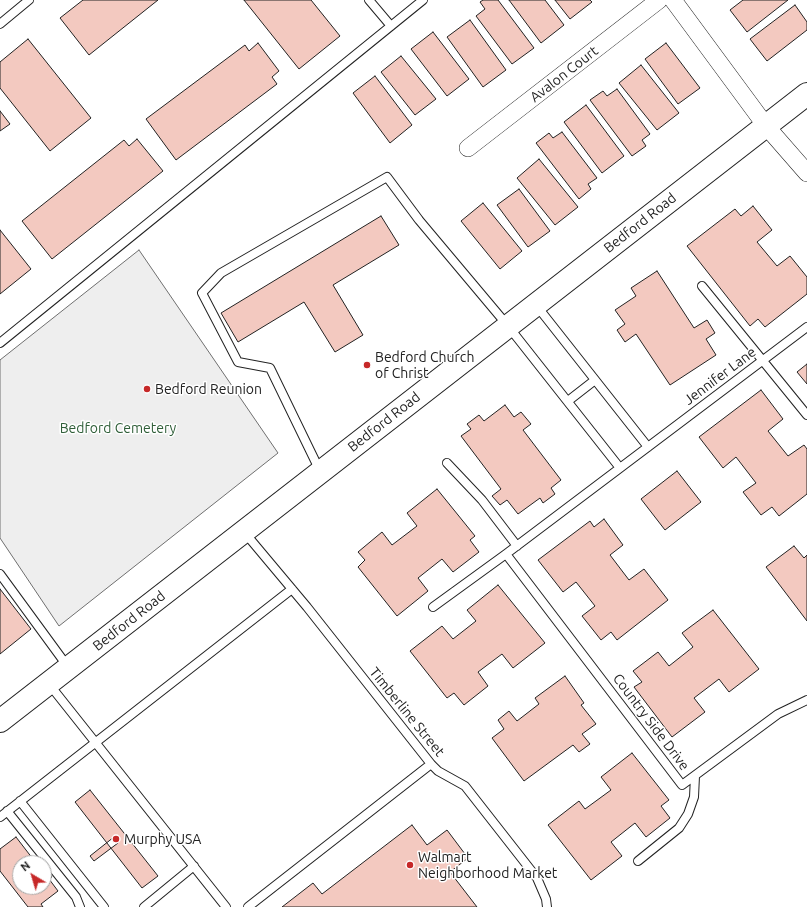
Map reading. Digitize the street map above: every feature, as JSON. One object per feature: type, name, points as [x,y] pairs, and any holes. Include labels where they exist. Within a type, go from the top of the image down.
[{"type":"main road","name":"Bedford Road","points":[[1,719],[807,94]]},
{"type":"street","name":"Avalon Court","points":[[468,148],[659,0]]},
{"type":"street","points":[[673,0],[766,126],[807,173]]},
{"type":"lane","points":[[0,24],[29,0]]},
{"type":"lane","points":[[369,0],[391,26]]},
{"type":"lane","points":[[0,343],[423,0]]},
{"type":"lane","points":[[321,472],[270,368],[238,362],[202,293],[221,273],[386,177],[419,220],[508,326],[620,468]]},
{"type":"lane","points":[[702,286],[807,415]]},
{"type":"lane","points":[[536,305],[648,447]]},
{"type":"lane","name":"Jennifer Lane","points":[[433,607],[517,546],[807,327]]},
{"type":"lane","points":[[568,401],[595,380]]},
{"type":"lane","points":[[448,463],[482,500],[517,546]]},
{"type":"lane","name":"Timberline Street","points":[[244,531],[292,588],[431,764],[438,771],[466,786],[537,878],[546,899],[547,907]]},
{"type":"lane","name":"Country Side Drive","points":[[506,554],[682,785],[778,714],[807,700]]},
{"type":"lane","points":[[0,574],[68,668]]},
{"type":"lane","points":[[0,817],[292,588]]},
{"type":"lane","points":[[48,684],[226,907]]},
{"type":"lane","points":[[248,907],[431,764]]},
{"type":"lane","points":[[638,862],[679,828],[688,814],[694,797],[695,776]]},
{"type":"lane","points":[[20,801],[104,907]]},
{"type":"lane","points":[[7,811],[76,898],[80,907]]},
{"type":"lane","points":[[144,907],[194,866]]},
{"type":"green space","name":"Bedford Cemetery","points":[[139,250],[278,453],[59,626],[0,538],[0,360]]},
{"type":"building","points":[[83,0],[158,0],[89,55],[60,18]]},
{"type":"building","points":[[244,0],[311,0],[340,36],[299,69]]},
{"type":"building","points":[[483,0],[498,0],[534,48],[512,64],[476,16],[485,9],[480,2]]},
{"type":"building","points":[[509,0],[545,0],[564,25],[541,43]]},
{"type":"building","points":[[555,0],[590,0],[592,2],[570,19]]},
{"type":"building","points":[[743,0],[788,0],[747,32],[730,10]]},
{"type":"building","points":[[795,5],[807,22],[807,30],[767,61],[750,39]]},
{"type":"building","points":[[470,20],[506,70],[483,87],[447,37]]},
{"type":"building","points":[[433,32],[469,79],[447,96],[411,49]]},
{"type":"building","points":[[28,39],[91,118],[50,151],[0,88],[0,62]]},
{"type":"building","points":[[258,43],[279,71],[272,77],[277,84],[176,160],[146,119],[245,45],[249,51]]},
{"type":"building","points":[[666,43],[700,88],[678,104],[645,59]]},
{"type":"building","points":[[401,56],[436,99],[415,115],[381,72]]},
{"type":"building","points":[[641,65],[679,113],[657,130],[619,83]]},
{"type":"building","points":[[375,76],[412,125],[390,143],[353,93]]},
{"type":"building","points":[[617,89],[650,134],[642,140],[646,146],[632,156],[590,100],[603,91],[607,96]]},
{"type":"building","points":[[586,105],[624,156],[602,173],[564,122]]},
{"type":"building","points":[[0,111],[10,124],[0,131]]},
{"type":"building","points":[[562,132],[597,178],[588,184],[591,189],[579,199],[536,143],[549,133],[553,138]]},
{"type":"building","points":[[137,139],[163,171],[52,259],[22,221],[124,140],[129,146]]},
{"type":"building","points":[[539,159],[578,207],[555,225],[517,178]]},
{"type":"building","points":[[519,189],[550,231],[528,247],[497,205]]},
{"type":"building","points":[[483,203],[522,251],[500,269],[461,221]]},
{"type":"building","points":[[753,206],[772,230],[757,242],[777,266],[790,256],[807,277],[807,294],[765,327],[758,319],[750,326],[687,246],[735,209],[741,216]]},
{"type":"building","points":[[381,216],[399,245],[333,285],[363,335],[335,352],[304,302],[238,342],[221,313]]},
{"type":"building","points":[[0,230],[31,269],[0,294]]},
{"type":"building","points":[[657,271],[694,328],[707,320],[715,333],[706,339],[716,355],[670,385],[636,334],[625,342],[617,330],[625,324],[615,310],[636,296],[631,288]]},
{"type":"building","points":[[807,364],[807,384],[797,372]]},
{"type":"building","points":[[761,390],[783,419],[768,431],[788,456],[804,445],[807,449],[807,494],[779,516],[772,507],[761,515],[743,492],[756,483],[736,457],[723,468],[699,437]]},
{"type":"building","points":[[505,405],[514,417],[521,412],[531,424],[523,430],[561,480],[551,488],[555,494],[543,503],[540,498],[518,514],[507,500],[500,505],[492,496],[501,489],[461,436],[471,429],[467,424],[479,415],[484,421]]},
{"type":"building","points":[[677,471],[701,502],[665,530],[641,499]]},
{"type":"building","points":[[437,489],[475,536],[470,540],[479,552],[453,572],[442,559],[418,578],[428,591],[397,616],[358,567],[365,560],[358,552],[382,532],[392,545],[417,526],[407,513]]},
{"type":"building","points":[[604,519],[623,545],[610,555],[629,580],[644,569],[668,600],[617,640],[611,632],[601,640],[582,616],[595,606],[576,582],[563,592],[538,560],[590,521],[594,527]]},
{"type":"building","points":[[794,546],[804,558],[807,555],[807,621],[766,567]]},
{"type":"building","points":[[498,585],[545,643],[513,668],[502,654],[478,672],[488,686],[464,705],[454,693],[447,698],[410,651],[442,626],[453,639],[476,621],[467,610]]},
{"type":"building","points":[[0,589],[31,629],[0,654]]},
{"type":"building","points":[[713,610],[759,669],[729,692],[719,679],[694,698],[705,712],[672,737],[634,687],[642,682],[633,671],[658,652],[669,666],[693,647],[682,633]]},
{"type":"building","points":[[565,676],[584,703],[581,705],[596,724],[582,734],[590,744],[579,752],[573,745],[524,781],[492,738],[504,729],[498,720],[509,711],[517,721],[539,704],[535,698]]},
{"type":"building","points":[[632,753],[669,800],[661,806],[670,818],[646,837],[635,823],[611,842],[622,856],[591,880],[548,825],[579,801],[585,809],[611,790],[601,777]]},
{"type":"building","name":"Murphy USA","points":[[90,790],[158,876],[142,888],[75,802]]},
{"type":"building","name":"Walmart Neighborhood Market","points":[[412,825],[427,845],[447,830],[468,858],[450,872],[477,907],[282,907],[313,883],[322,894]]},
{"type":"building","points":[[16,837],[30,855],[12,855],[12,886],[0,871],[0,849]]},
{"type":"building","points":[[114,837],[118,843],[94,861],[90,856]]},
{"type":"building","points":[[52,883],[58,891],[41,904],[43,907],[28,907],[19,895],[52,895]]},
{"type":"place","name":"Bedford Church of Christ","points":[[367,365]]},
{"type":"place","name":"Bedford Reunion","points":[[147,389]]},
{"type":"place","name":"Murphy USA","points":[[116,839]]},
{"type":"place","name":"Walmart Neighborhood Market","points":[[410,865]]}]
